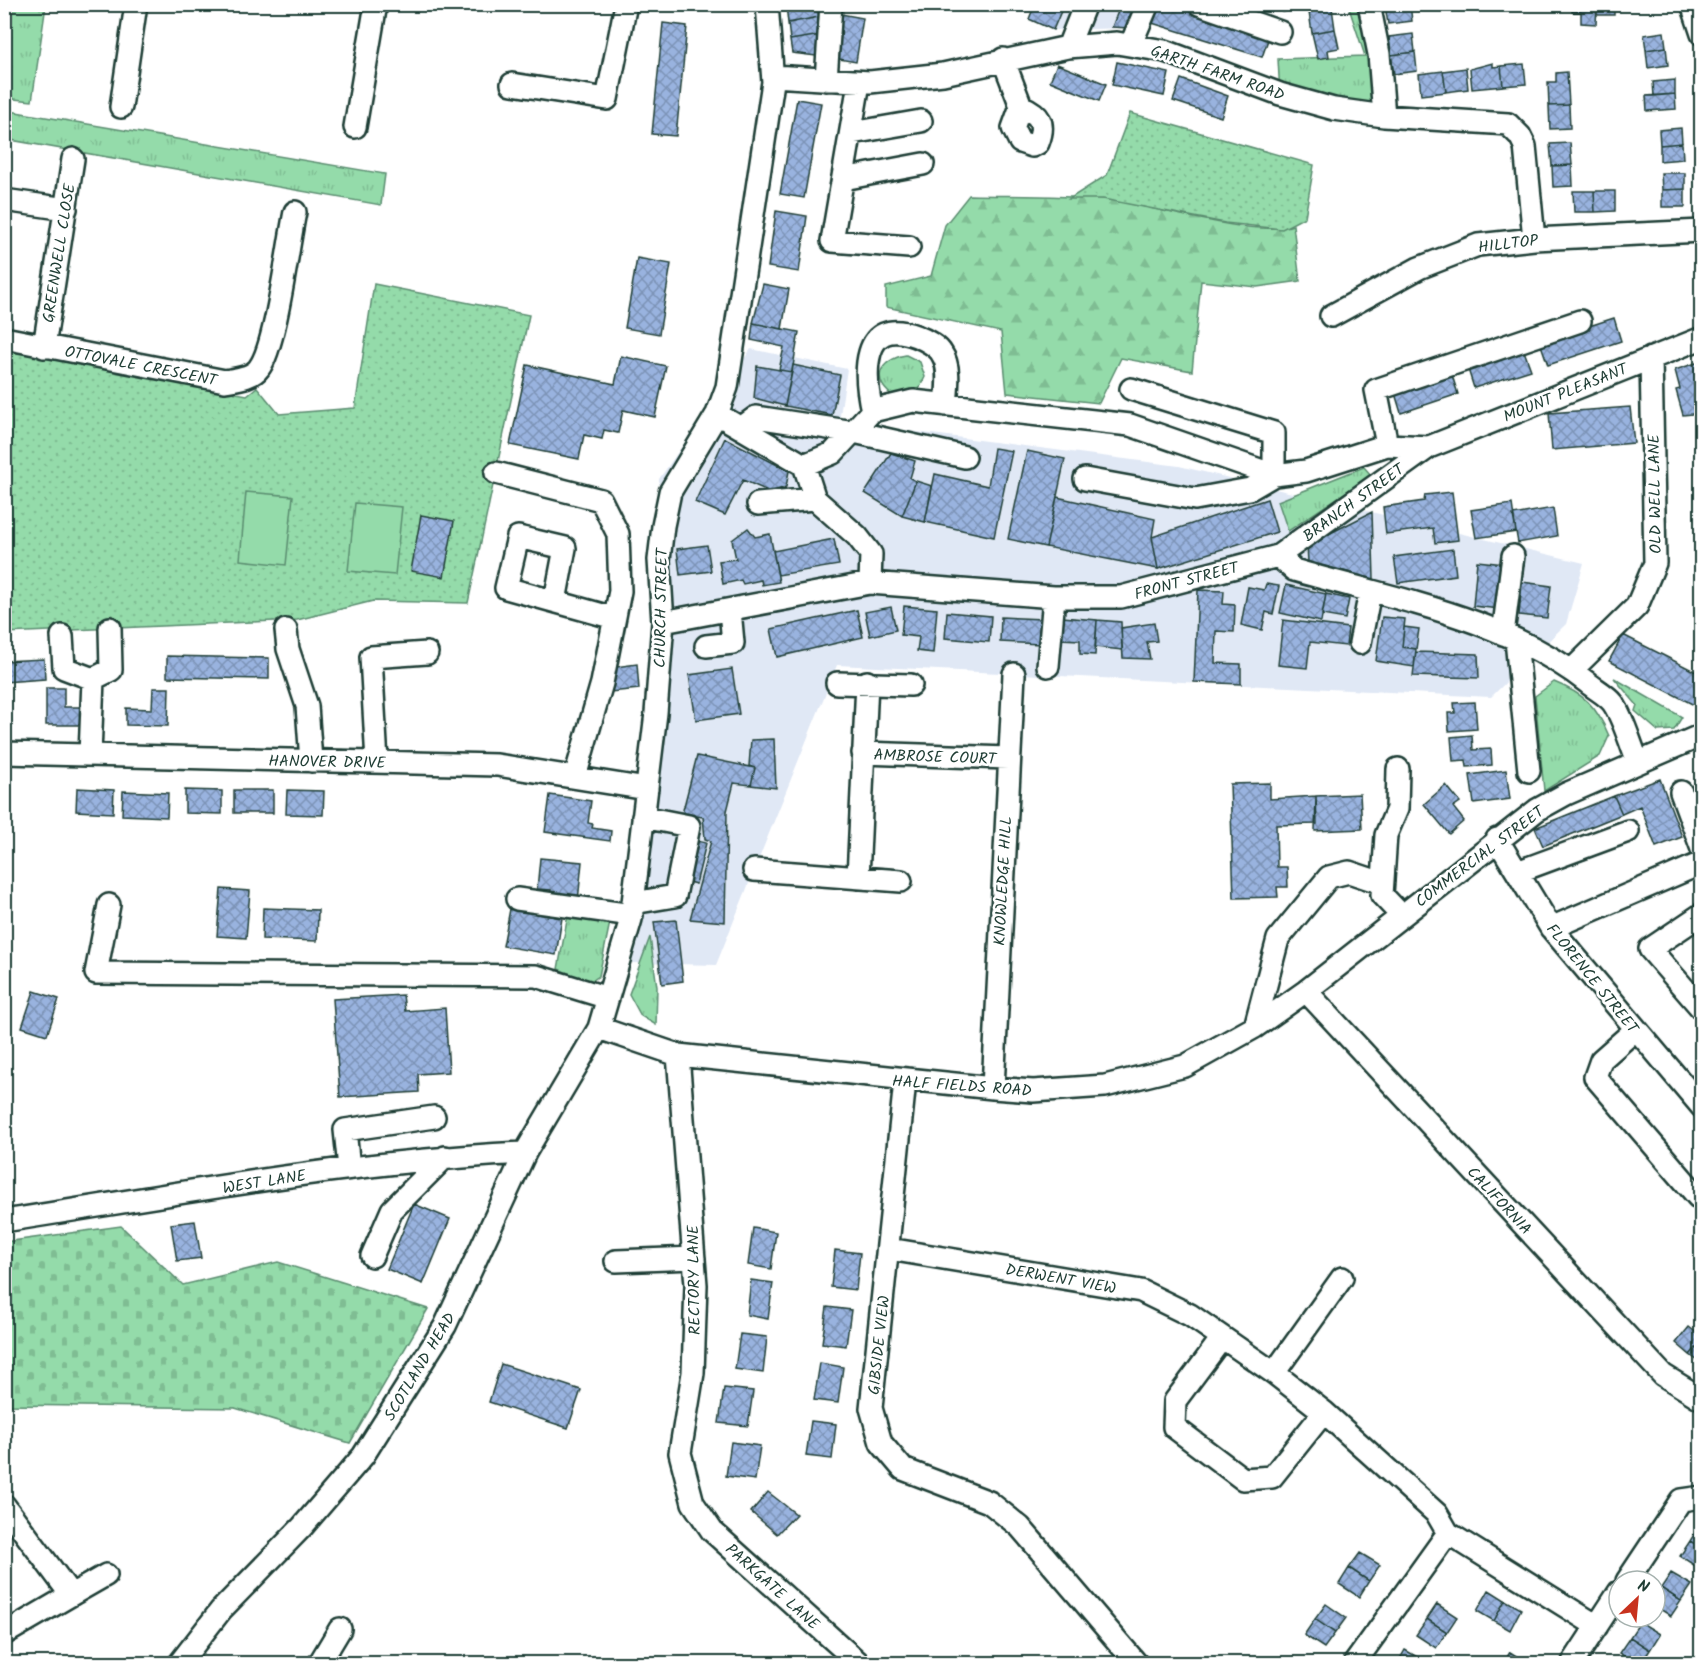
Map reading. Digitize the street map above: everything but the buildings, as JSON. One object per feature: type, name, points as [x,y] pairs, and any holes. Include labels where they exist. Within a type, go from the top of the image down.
[{"type":"street","points":[[121,107],[136,4]]},
{"type":"street","points":[[355,127],[376,4]]},
{"type":"street","points":[[512,84],[607,99],[626,4]]},
{"type":"street","name":"CHURCH STREET","points":[[599,1028],[632,909],[644,817],[663,622],[659,560],[670,492],[717,414],[727,387],[769,122],[772,67],[766,4]]},
{"type":"street","points":[[826,80],[831,4]]},
{"type":"street","points":[[1068,47],[1085,4]]},
{"type":"street","points":[[1131,44],[1148,4]]},
{"type":"street","points":[[1199,4],[1280,32]]},
{"type":"street","points":[[1369,4],[1379,54],[1384,116]]},
{"type":"street","points":[[1692,4],[1701,34]]},
{"type":"street","name":"GARTH FARM ROAD","points":[[772,67],[826,80],[859,83],[943,74],[1003,59],[1068,47],[1131,44],[1165,51],[1280,94],[1334,109],[1384,116],[1508,124],[1525,146],[1534,239]]},
{"type":"street","points":[[1003,59],[1021,106]]},
{"type":"street","points":[[859,83],[832,241],[909,247]]},
{"type":"street","points":[[852,133],[921,122]]},
{"type":"street","name":"GREENWELL CLOSE","points":[[44,347],[73,159]]},
{"type":"street","points":[[843,179],[923,164]]},
{"type":"street","points":[[4,200],[66,209]]},
{"type":"street","name":"OTTOVALE CRESCENT","points":[[4,338],[225,381],[244,377],[258,370],[269,346],[295,212]]},
{"type":"street","name":"HILLTOP","points":[[1331,316],[1419,268],[1478,245],[1534,239],[1701,231]]},
{"type":"street","points":[[1387,445],[1376,390],[1580,321]]},
{"type":"street","points":[[872,411],[865,376],[868,359],[874,343],[886,333],[904,332],[924,339],[942,354],[947,372],[946,405]]},
{"type":"street","name":"MOUNT PLEASANT","points":[[1429,447],[1701,338]]},
{"type":"street","name":"OLD WELL LANE","points":[[1572,670],[1637,606],[1655,563],[1651,358]]},
{"type":"street","points":[[1131,389],[1274,433],[1274,475]]},
{"type":"street","points":[[804,465],[833,453],[872,411],[913,401],[1130,424],[1274,475]]},
{"type":"street","points":[[717,414],[804,465],[815,498],[857,536],[871,554],[870,583]]},
{"type":"street","points":[[741,428],[756,417],[854,432],[965,457]]},
{"type":"street","points":[[1085,479],[1195,499],[1250,489],[1274,475],[1306,471],[1387,445],[1429,447]]},
{"type":"street","name":"BRANCH STREET","points":[[1278,556],[1429,447]]},
{"type":"street","points":[[496,473],[602,500],[618,534],[620,591],[602,684],[575,777]]},
{"type":"street","points":[[758,504],[815,498]]},
{"type":"street","points":[[1278,556],[1294,570],[1461,617],[1510,637],[1572,670],[1613,702],[1638,762]]},
{"type":"street","name":"FRONT STREET","points":[[663,622],[870,583],[1053,597],[1121,597],[1278,556]]},
{"type":"street","points":[[1513,556],[1510,637],[1529,771]]},
{"type":"street","points":[[1360,644],[1370,592]]},
{"type":"street","points":[[1048,666],[1053,597]]},
{"type":"street","points":[[555,602],[614,618]]},
{"type":"street","points":[[706,646],[734,643],[730,610]]},
{"type":"street","points":[[93,680],[111,670],[110,628]]},
{"type":"street","points":[[286,630],[288,649],[307,706],[311,761]]},
{"type":"street","points":[[62,636],[64,668],[93,680]]},
{"type":"street","points":[[377,762],[371,657],[427,654]]},
{"type":"street","name":"KNOWLEDGE HILL","points":[[993,1088],[1014,674]]},
{"type":"street","points":[[90,755],[93,680]]},
{"type":"street","points":[[837,683],[867,682],[911,685]]},
{"type":"street","name":"AMBROSE COURT","points":[[858,878],[867,682]]},
{"type":"street","name":"COMMERCIAL STREET","points":[[1306,991],[1497,839],[1537,810],[1701,735]]},
{"type":"street","name":"HANOVER DRIVE","points":[[4,753],[497,765],[647,789]]},
{"type":"street","name":"AMBROSE COURT","points":[[863,753],[1008,758]]},
{"type":"street","points":[[1398,769],[1397,809],[1386,835],[1382,895],[1402,916]]},
{"type":"street","points":[[1681,792],[1701,849]]},
{"type":"street","points":[[517,899],[632,909],[675,896],[689,826],[644,817]]},
{"type":"street","points":[[1517,872],[1628,831]]},
{"type":"street","name":"FLORENCE STREET","points":[[1497,839],[1551,928],[1701,1107]]},
{"type":"street","points":[[1551,928],[1701,863]]},
{"type":"street","points":[[753,870],[901,881]]},
{"type":"street","points":[[1255,1027],[1278,939],[1329,877],[1350,872],[1382,883]]},
{"type":"street","points":[[109,905],[96,973],[536,976],[608,998]]},
{"type":"street","points":[[1699,921],[1650,949],[1701,1009]]},
{"type":"street","name":"HALF FIELDS ROAD","points":[[599,1028],[678,1055],[905,1081],[1033,1091],[1105,1086],[1185,1066],[1255,1027],[1306,991]]},
{"type":"street","name":"CALIFORNIA","points":[[1306,991],[1663,1375],[1701,1399]]},
{"type":"street","name":"SCOTLAND HEAD","points":[[179,1664],[220,1610],[302,1527],[363,1456],[446,1326],[525,1153],[599,1028]]},
{"type":"street","points":[[1635,1030],[1601,1060],[1595,1077],[1701,1197]]},
{"type":"street","name":"RECTORY LANE","points":[[678,1055],[696,1285],[693,1373],[680,1453],[693,1503]]},
{"type":"street","name":"GIBSIDE VIEW","points":[[905,1081],[871,1408],[881,1443],[903,1469],[989,1502],[1020,1527],[1137,1664]]},
{"type":"street","points":[[349,1168],[345,1130],[434,1117]]},
{"type":"street","name":"WEST LANE","points":[[4,1221],[349,1168],[445,1156],[525,1153]]},
{"type":"street","points":[[372,1256],[392,1210],[445,1156]]},
{"type":"street","name":"DERWENT VIEW","points":[[889,1249],[1141,1292],[1190,1315],[1274,1373],[1324,1412],[1437,1514],[1448,1533],[1597,1626]]},
{"type":"street","points":[[616,1261],[694,1258]]},
{"type":"street","points":[[1274,1373],[1342,1278]]},
{"type":"street","points":[[1222,1338],[1175,1401],[1174,1427],[1243,1479],[1272,1477],[1324,1412]]},
{"type":"street","points":[[1634,1569],[1681,1500],[1701,1497]]},
{"type":"street","name":"PARKGATE LANE","points":[[693,1503],[712,1531],[860,1664]]},
{"type":"street","points":[[4,1505],[71,1595]]},
{"type":"street","points":[[1354,1664],[1448,1533]]},
{"type":"street","points":[[4,1634],[106,1575]]},
{"type":"street","points":[[1572,1664],[1607,1611]]},
{"type":"street","points":[[319,1664],[340,1629]]},
{"type":"shaded area","points":[[1035,5],[1138,5],[1129,28],[1053,30],[1029,19]]},
{"type":"shaded area","points":[[751,349],[847,369],[839,422],[1179,466],[1584,563],[1566,624],[1491,697],[837,665],[716,965],[631,963],[665,708],[659,479]]},
{"type":"green space","points":[[5,4],[46,5],[32,101],[5,98]]},
{"type":"green space","points":[[1348,5],[1361,5],[1384,116],[1280,94],[1278,59],[1365,56]]},
{"type":"green space","points":[[4,110],[385,174],[381,205],[5,139]]},
{"type":"green space","points":[[1130,113],[1314,165],[1305,217],[1282,229],[1225,223],[1103,199],[1069,199],[1107,175]]},
{"type":"green space","points":[[969,195],[1103,199],[1253,228],[1293,225],[1300,281],[1257,287],[1201,281],[1192,371],[1121,358],[1099,403],[1007,393],[1001,332],[886,307],[886,287],[931,276],[945,225]]},
{"type":"green space","points":[[374,284],[529,315],[468,603],[373,601],[297,620],[5,633],[4,350],[247,395],[257,387],[279,414],[355,408]]},
{"type":"green space","points":[[906,355],[920,362],[925,377],[919,389],[896,398],[883,385],[880,379],[881,372],[889,362]]},
{"type":"green space","points":[[1364,467],[1371,475],[1288,531],[1278,501]]},
{"type":"green space","points":[[246,492],[293,496],[286,565],[240,560]]},
{"type":"green space","points":[[355,503],[402,507],[395,575],[348,571]]},
{"type":"green space","points":[[1614,678],[1682,717],[1674,730],[1658,731],[1635,711],[1637,705]]},
{"type":"green space","points":[[1554,682],[1573,691],[1588,702],[1599,716],[1609,736],[1600,756],[1544,791],[1535,696]]},
{"type":"green space","points":[[568,915],[610,922],[599,976],[590,982],[558,969]]},
{"type":"green space","points":[[650,937],[657,987],[656,1025],[641,1016],[629,994]]},
{"type":"green space","points":[[121,1226],[183,1285],[278,1262],[428,1309],[350,1443],[235,1408],[5,1405],[5,1242]]}]
